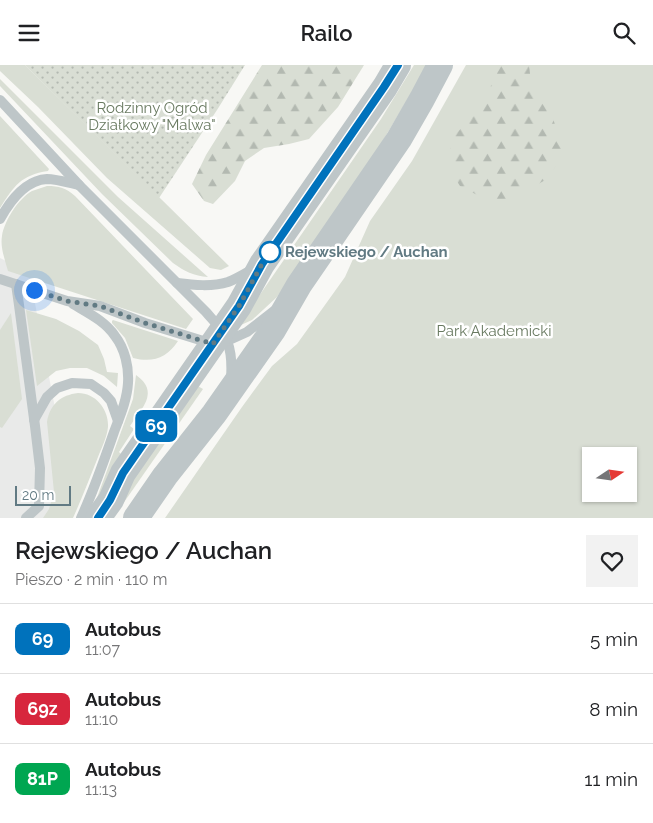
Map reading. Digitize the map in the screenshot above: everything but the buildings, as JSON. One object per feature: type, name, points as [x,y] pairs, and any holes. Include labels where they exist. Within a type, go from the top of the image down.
[{"type":"street","points":[[98,518],[110,500],[123,473],[221,339],[262,264],[398,65]]},
{"type":"street","points":[[136,518],[165,476],[214,414],[273,330],[298,285],[399,139],[440,65]]},
{"type":"lane","points":[[0,101],[79,185],[206,312],[232,361],[231,389]]},
{"type":"lane","points":[[0,219],[11,201],[30,183],[47,179],[79,185]]},
{"type":"lane","points":[[177,283],[219,284],[233,280],[262,264]]},
{"type":"lane","points":[[1,278],[67,301],[100,306],[145,323],[221,339],[247,332],[266,319],[298,285]]},
{"type":"lane","points":[[16,284],[40,468],[39,506],[26,518]]},
{"type":"lane","points":[[67,301],[108,327],[115,335],[127,366],[128,382],[126,396],[90,499],[81,518]]},
{"type":"lane","points":[[34,420],[47,397],[57,388],[72,383],[91,384],[104,393],[111,401],[118,421]]},
{"type":"shaded area","points":[[0,258],[29,272],[58,424],[67,483],[51,518],[0,518]]},
{"type":"green space","points":[[0,65],[25,65],[229,266],[221,270],[210,268],[107,178],[0,71]]},
{"type":"green space","name":"Rodzinny Ogród Działkowy \"Malwa\"","points":[[25,65],[245,65],[159,198]]},
{"type":"green space","points":[[262,65],[364,65],[338,107],[309,139],[264,148],[245,161],[235,181],[213,204],[204,201],[192,184],[206,155]]},
{"type":"green space","points":[[414,65],[428,65],[363,174],[277,297],[252,320],[241,325],[241,322],[381,119]]},
{"type":"green space","name":"Park Akademicki","points":[[466,65],[653,65],[653,518],[165,518],[272,366],[297,344],[345,277],[370,221],[412,161]]},
{"type":"green space","points":[[500,65],[529,65],[532,91],[552,115],[564,154],[547,179],[498,206],[460,186],[453,175],[450,140],[482,106]]},
{"type":"green space","points":[[0,79],[118,197],[208,277],[189,273],[173,263],[102,194],[0,86]]},
{"type":"green space","points":[[0,116],[49,169],[48,171],[31,175],[19,183],[0,208]]},
{"type":"green space","points":[[47,186],[62,188],[75,196],[193,319],[186,329],[8,271],[2,245],[3,230],[17,204],[27,194]]},
{"type":"green space","points":[[26,310],[56,319],[79,331],[98,345],[107,372],[118,373],[117,387],[104,376],[87,368],[70,368],[56,371],[37,386]]},
{"type":"green space","points":[[11,313],[22,399],[2,428],[0,427],[0,330]]},
{"type":"green space","points":[[113,320],[178,341],[169,352],[159,358],[147,360],[133,358],[125,338],[112,323]]},
{"type":"green space","points":[[136,375],[143,381],[148,394],[144,406],[130,426],[134,429],[119,452],[123,456],[94,506],[133,399]]},
{"type":"green space","points":[[196,385],[203,389],[113,518],[104,518]]},
{"type":"green space","points":[[78,393],[96,399],[104,409],[108,421],[107,435],[73,518],[43,518],[49,509],[54,492],[48,416],[57,401]]},
{"type":"bus line","name":"69","points":[[98,518],[110,500],[123,473],[239,306],[262,264],[398,65]]},
{"type":"place","name":"Rejewskiego / Auchan","points":[[270,252]]},
{"type":"route","points":[[34,290],[67,301],[100,306],[145,323],[213,344],[239,306],[262,264],[273,249],[270,252]]}]
